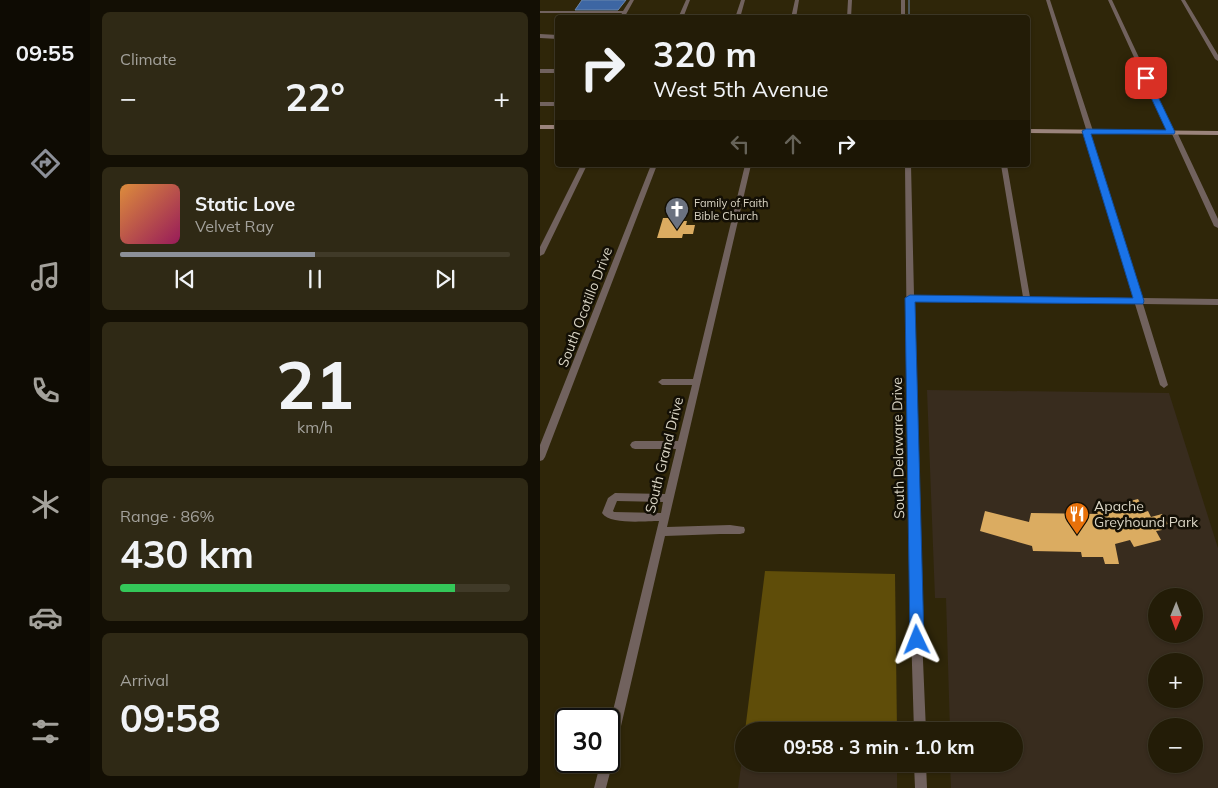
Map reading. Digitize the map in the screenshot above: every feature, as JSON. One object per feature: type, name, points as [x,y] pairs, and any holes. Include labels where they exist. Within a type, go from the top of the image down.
[{"type":"main road","points":[[540,127],[555,127]]},
{"type":"main road","points":[[1030,131],[1218,132]]},
{"type":"street","points":[[540,12],[624,15],[632,0]]},
{"type":"street","points":[[681,15],[688,0]]},
{"type":"street","points":[[738,15],[742,0]]},
{"type":"street","points":[[794,15],[797,0]]},
{"type":"street","points":[[849,15],[850,0]]},
{"type":"street","points":[[903,0],[903,15]]},
{"type":"street","points":[[1048,0],[1164,385]]},
{"type":"street","points":[[1110,0],[1218,226]]},
{"type":"street","points":[[1183,0],[1218,59]]},
{"type":"street","points":[[540,36],[555,37]]},
{"type":"street","points":[[540,71],[555,71]]},
{"type":"street","points":[[540,104],[555,104]]},
{"type":"street","points":[[540,254],[583,167]]},
{"type":"street","name":"South Ocotillo Drive","points":[[540,457],[653,167]]},
{"type":"street","name":"South Grand Drive","points":[[619,708],[748,167]]},
{"type":"street","name":"South Delaware Drive","points":[[908,167],[914,566],[920,722]]},
{"type":"street","points":[[1004,167],[1027,300]]},
{"type":"street","points":[[910,298],[1218,302]]},
{"type":"street","points":[[662,382],[696,382]]},
{"type":"street","points":[[635,445],[682,445]]},
{"type":"street","points":[[664,517],[613,516],[608,513],[611,501],[615,497],[669,498]]},
{"type":"street","points":[[660,531],[682,532],[724,528],[740,530]]},
{"type":"street","points":[[920,772],[921,788]]},
{"type":"street","points":[[600,788],[603,773]]},
{"type":"shaded area","points":[[927,390],[1169,393],[1218,548],[1218,788],[951,788],[950,772],[1023,772],[1023,722],[950,722],[946,598],[935,598]]},
{"type":"shaded area","points":[[765,571],[895,574],[897,722],[746,722]]},
{"type":"shaded area","points":[[740,772],[897,772],[897,788],[738,788]]},
{"type":"water","points":[[582,0],[626,0],[618,10],[575,10]]},
{"type":"building","name":"Family of Faith Bible Church","points":[[663,218],[680,218],[680,221],[687,221],[686,225],[695,225],[693,234],[683,234],[682,238],[657,238]]},
{"type":"building","name":"Apache Greyhound Park","points":[[1138,499],[1145,512],[1148,511],[1151,517],[1162,514],[1168,524],[1160,526],[1162,530],[1156,531],[1161,540],[1134,547],[1130,540],[1115,544],[1119,564],[1105,564],[1103,557],[1082,557],[1081,552],[1033,551],[1032,546],[980,531],[985,511],[1029,522],[1031,513],[1098,514],[1095,510]]},
{"type":"waterway","points":[[909,0],[909,15]]},
{"type":"place","name":"Family of Faith Bible Church","points":[[677,230]]},
{"type":"place","name":"Apache Greyhound Park","points":[[1077,535]]},
{"type":"route","points":[[917,640],[910,298],[1139,301],[1086,131],[1171,132],[1146,78]]}]
